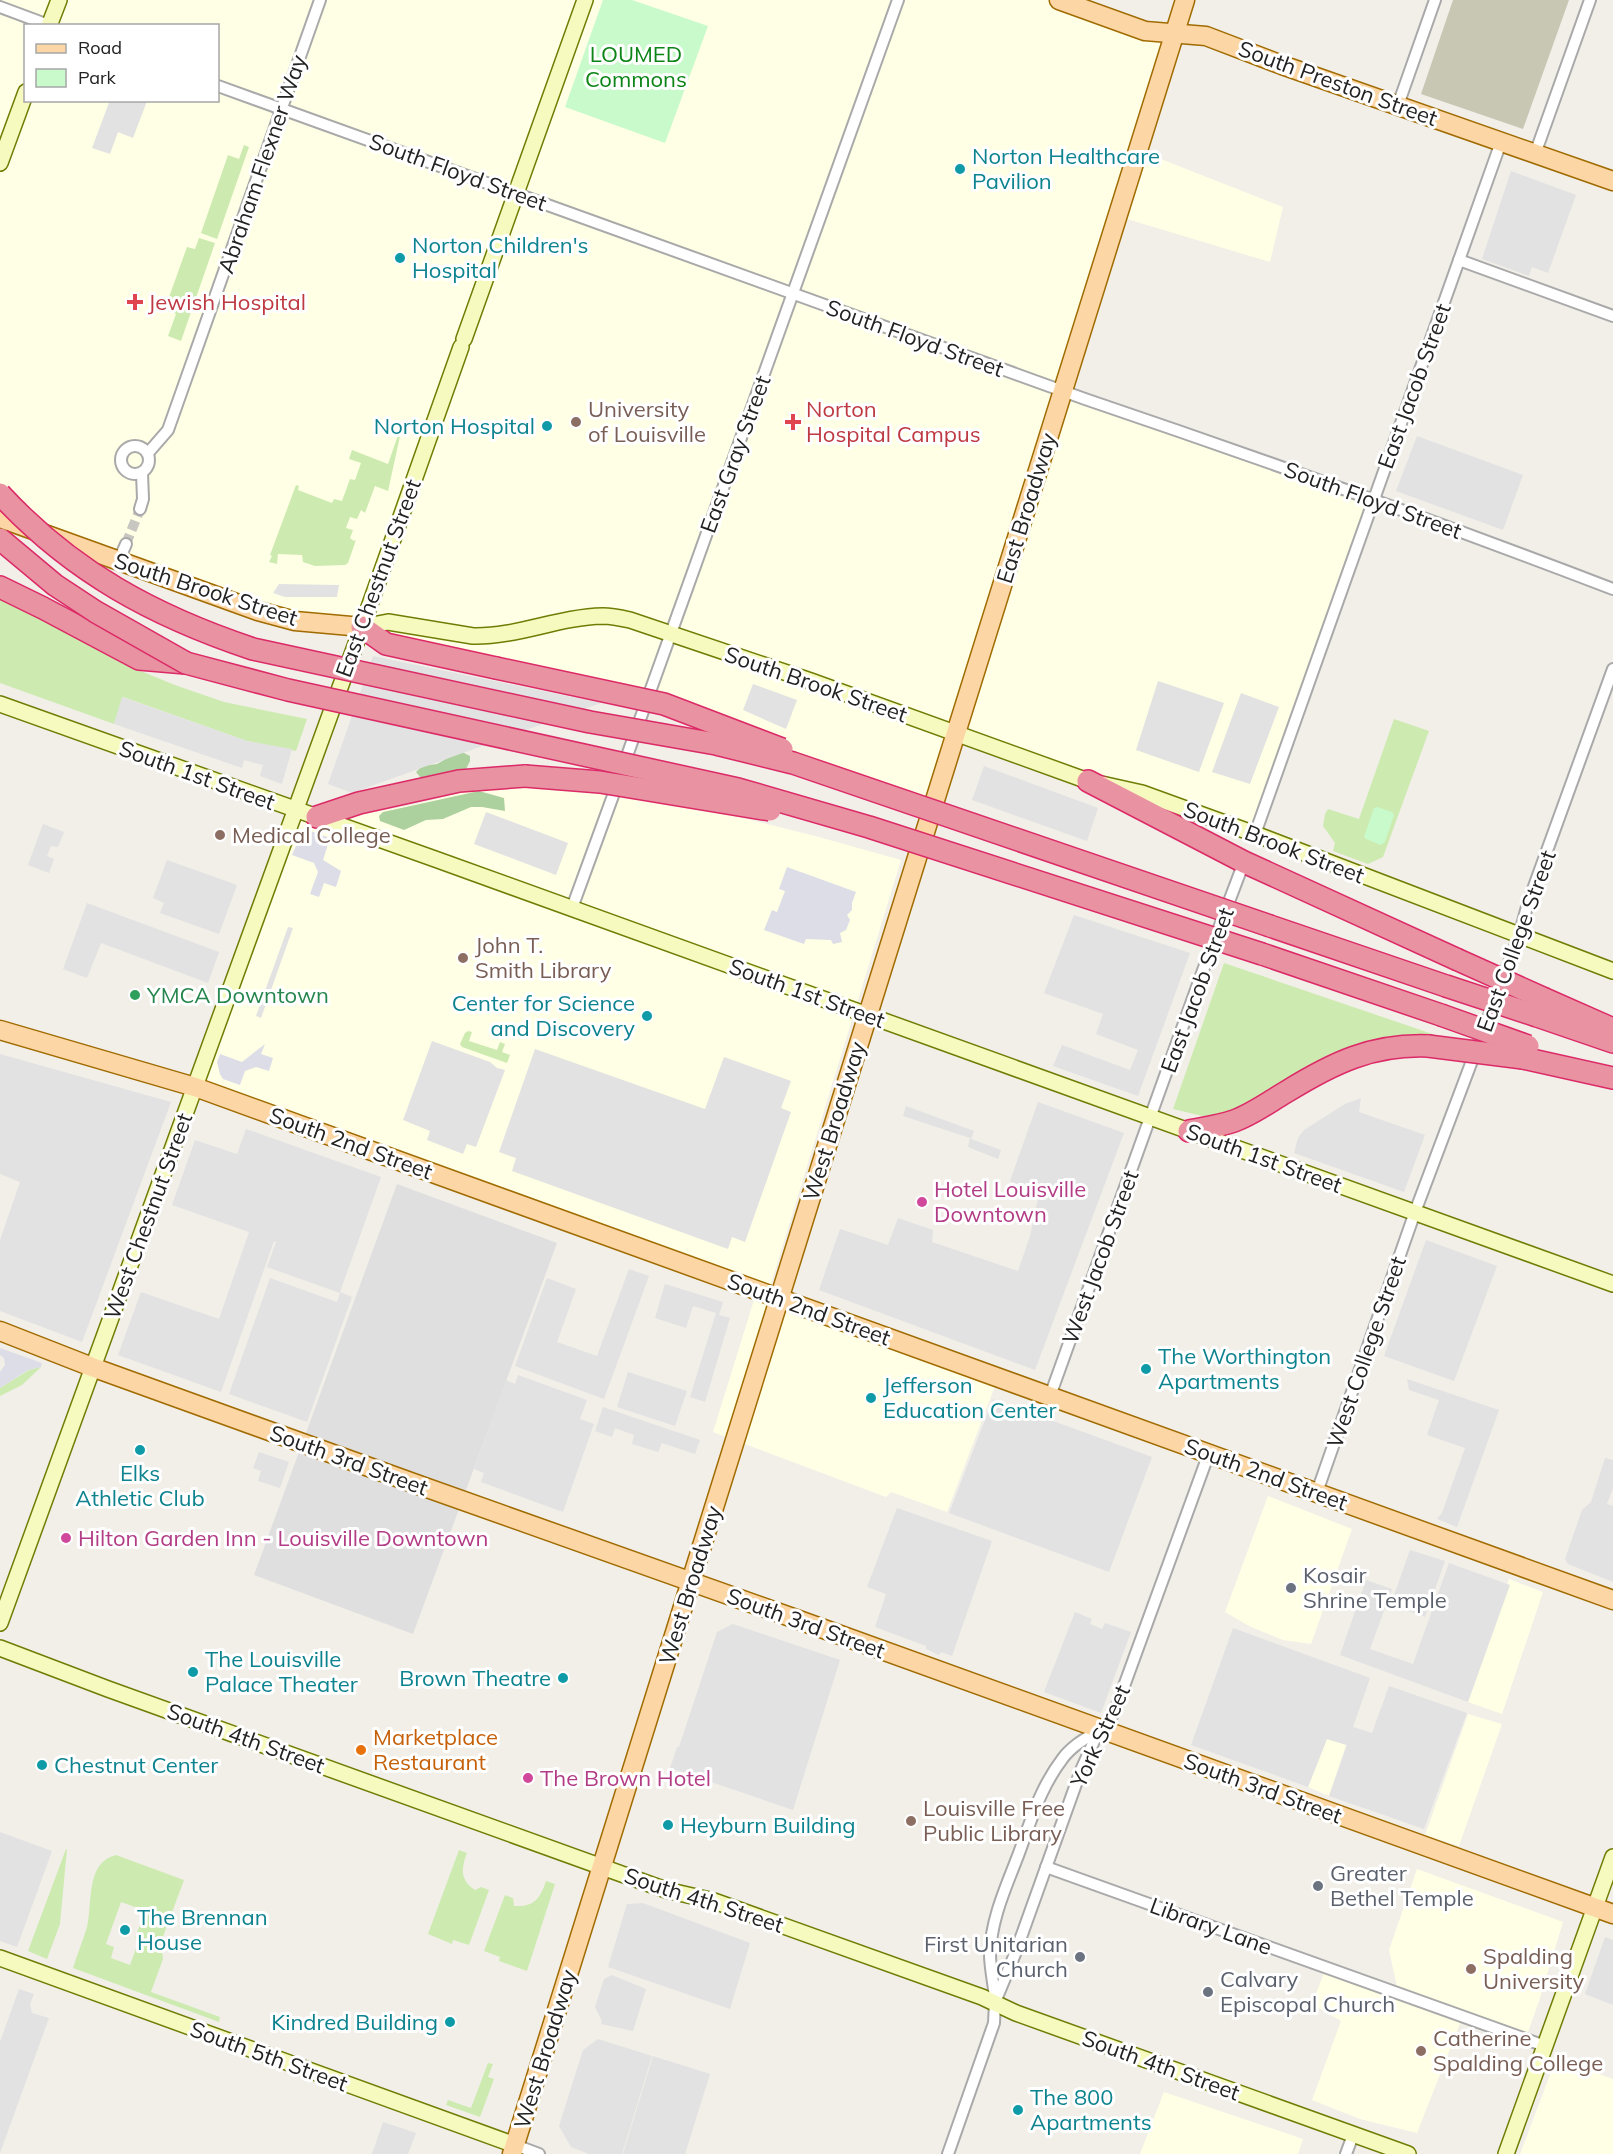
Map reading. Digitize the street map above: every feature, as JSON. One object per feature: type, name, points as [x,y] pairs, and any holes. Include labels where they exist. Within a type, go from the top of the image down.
[{"type":"highway","points":[[0,494],[29,524],[98,577],[154,610],[202,632],[243,646],[292,659],[590,722],[726,746],[793,763],[1446,986],[1541,1008],[1613,1029]]},
{"type":"highway","points":[[0,539],[63,590],[104,617],[186,663]]},
{"type":"highway","points":[[0,587],[139,659],[186,663],[288,690],[738,789],[869,827],[1262,954],[1441,1015],[1525,1052],[1613,1077]]},
{"type":"highway","points":[[362,627],[386,644],[664,704],[762,740],[907,802]]},
{"type":"highway","points":[[317,817],[359,803],[459,781],[525,776],[630,786],[869,827]]},
{"type":"highway","points":[[1088,781],[1244,862],[1456,959],[1541,1008],[1613,1042]]},
{"type":"highway","points":[[1189,1131],[1222,1125],[1251,1113],[1320,1071],[1367,1052],[1407,1045],[1525,1052]]},
{"type":"main road","name":"South Preston Street","points":[[1059,0],[1145,31],[1206,36],[1282,65],[1613,181]]},
{"type":"main road","name":"East Broadway","points":[[867,1015],[1185,0]]},
{"type":"main road","name":"South Brook Street","points":[[0,518],[123,552],[241,605],[286,619],[362,627]]},
{"type":"main road","name":"West Broadway","points":[[514,2150],[867,1015]]},
{"type":"main road","name":"South 2nd Street","points":[[0,1030],[195,1087],[1613,1600]]},
{"type":"main road","name":"South 3rd Street","points":[[0,1331],[92,1367],[1613,1914]]},
{"type":"street","points":[[50,24],[59,0]]},
{"type":"street","name":"Abraham Flexner Way","points":[[148,453],[168,430],[320,0]]},
{"type":"street","name":"East Chestnut Street","points":[[295,810],[585,0]]},
{"type":"street","name":"East Gray Street","points":[[572,908],[898,0]]},
{"type":"street","points":[[1398,105],[1435,0]]},
{"type":"street","points":[[1535,154],[1590,0]]},
{"type":"street","points":[[0,7],[47,24]]},
{"type":"street","name":"South Floyd Street","points":[[219,86],[1062,391],[1373,500],[1613,589]]},
{"type":"street","points":[[0,163],[24,97]]},
{"type":"street","name":"East Jacob Street","points":[[1255,834],[1501,142]]},
{"type":"street","points":[[1459,260],[1613,316]]},
{"type":"street","points":[[132,446],[141,447],[148,453],[148,466],[142,473],[132,475],[122,465],[122,455],[132,446]]},
{"type":"street","points":[[141,504],[142,473]]},
{"type":"street","name":"South Brook Street","points":[[362,627],[388,622],[487,636],[516,632],[571,619],[605,616],[630,620],[1088,781],[1143,793],[1613,971]]},
{"type":"street","name":"East College Street","points":[[1415,1212],[1519,936],[1613,669]]},
{"type":"street","name":"South 1st Street","points":[[0,704],[1613,1284]]},
{"type":"street","name":"West Chestnut Street","points":[[0,1623],[295,810]]},
{"type":"street","name":"East Jacob Street","points":[[1150,1118],[1244,862]]},
{"type":"street","name":"West Jacob Street","points":[[1050,1396],[1150,1118]]},
{"type":"street","name":"West College Street","points":[[1317,1492],[1415,1212]]},
{"type":"street","name":"York Street","points":[[948,2154],[994,2023],[995,2002],[1015,1954],[1082,1770],[1099,1730],[1110,1720],[1116,1708],[1209,1453]]},
{"type":"street","name":"South 4th Street","points":[[0,1648],[118,1693],[666,1890],[714,1901],[995,2002],[1016,2013],[1407,2154]]},
{"type":"street","points":[[995,2002],[990,1955],[993,1930],[999,1905],[1033,1810],[1046,1783],[1064,1757],[1071,1749],[1099,1730]]},
{"type":"street","points":[[1506,2154],[1613,1857]]},
{"type":"street","name":"Library Lane","points":[[1046,1867],[1545,2046]]},
{"type":"street","name":"South 5th Street","points":[[0,1958],[514,2150],[539,2154]]},
{"type":"street","points":[[1346,2154],[1353,2134]]},
{"type":"shaded area","name":"Norton Hospital Campus","points":[[0,0],[1068,0],[1174,33],[1138,150],[1283,207],[1270,262],[1117,216],[1062,391],[1373,500],[1255,834],[951,732],[925,808],[693,714],[323,624],[0,519]]},
{"type":"shaded area","points":[[1453,0],[1569,0],[1523,129],[1421,94]]},
{"type":"shaded area","points":[[109,102],[147,102],[133,138],[118,132],[110,154],[92,148]]},
{"type":"shaded area","points":[[1511,171],[1576,195],[1548,273],[1532,267],[1529,276],[1482,259]]},
{"type":"shaded area","points":[[1417,436],[1523,475],[1503,530],[1396,491]]},
{"type":"shaded area","points":[[279,584],[339,585],[337,597],[285,597],[273,593]]},
{"type":"shaded area","points":[[373,656],[601,703],[352,793],[328,784]]},
{"type":"shaded area","points":[[1158,681],[1224,703],[1199,772],[1136,750]]},
{"type":"shaded area","points":[[753,684],[797,700],[786,729],[743,710]]},
{"type":"shaded area","points":[[1241,693],[1279,707],[1250,784],[1212,772]]},
{"type":"shaded area","points":[[122,697],[247,741],[292,749],[282,784],[260,776],[263,765],[244,760],[242,768],[114,724]]},
{"type":"shaded area","points":[[984,766],[1098,808],[1087,841],[972,800]]},
{"type":"shaded area","points":[[527,786],[630,797],[636,790],[687,807],[719,812],[901,860],[766,1300],[995,1386],[947,1512],[891,1492],[886,1497],[713,1432],[758,1287],[204,1086],[302,817],[319,822],[412,805],[460,793]]},
{"type":"shaded area","points":[[486,812],[568,843],[556,875],[474,844]]},
{"type":"shaded area","points":[[43,824],[64,832],[58,847],[51,846],[47,856],[54,859],[49,873],[28,865]]},
{"type":"shaded area","points":[[303,830],[330,838],[323,860],[341,871],[336,887],[324,883],[319,897],[310,894],[318,872],[314,863],[292,855]]},
{"type":"shaded area","points":[[167,860],[237,885],[219,934],[160,913],[164,903],[153,898]]},
{"type":"shaded area","points":[[787,867],[856,892],[852,910],[847,915],[850,920],[846,930],[840,933],[842,942],[833,944],[831,940],[806,939],[804,944],[764,930],[772,910],[777,912],[785,891],[779,889]]},
{"type":"shaded area","points":[[87,903],[219,952],[208,983],[101,943],[87,978],[63,969]]},
{"type":"shaded area","points":[[1074,915],[1190,953],[1138,1096],[1053,1066],[1062,1045],[1130,1070],[1138,1050],[1096,1034],[1103,1014],[1044,993]]},
{"type":"shaded area","points":[[288,927],[293,928],[261,1018],[256,1016]]},
{"type":"shaded area","points":[[432,1041],[490,1062],[497,1068],[505,1070],[476,1147],[467,1144],[463,1154],[427,1140],[430,1131],[403,1120]]},
{"type":"shaded area","points":[[265,1044],[261,1054],[273,1058],[269,1071],[256,1067],[245,1071],[240,1085],[223,1079],[217,1062],[220,1054],[242,1062]]},
{"type":"shaded area","points":[[535,1049],[705,1109],[724,1057],[791,1081],[781,1108],[791,1112],[745,1242],[732,1237],[728,1249],[512,1171],[516,1158],[499,1152]]},
{"type":"shaded area","points":[[0,1054],[171,1102],[82,1342],[0,1311],[0,1240],[20,1182],[0,1174]]},
{"type":"shaded area","points":[[1361,1098],[1359,1112],[1425,1135],[1404,1192],[1294,1153],[1298,1138],[1304,1130],[1345,1104]]},
{"type":"shaded area","points":[[1038,1102],[1124,1133],[1035,1370],[819,1290],[840,1229],[888,1245],[898,1218],[933,1230],[932,1242],[1018,1271],[1030,1236],[1039,1194],[1010,1181]]},
{"type":"shaded area","points":[[906,1106],[974,1131],[971,1139],[1001,1150],[998,1159],[968,1147],[970,1138],[903,1116]]},
{"type":"shaded area","points":[[246,1129],[381,1177],[340,1292],[352,1297],[307,1422],[229,1394],[270,1278],[337,1302],[340,1293],[267,1267],[276,1242],[274,1241],[221,1392],[118,1355],[141,1292],[219,1319],[249,1232],[172,1205],[195,1140],[237,1154]]},
{"type":"shaded area","points":[[397,1184],[557,1243],[413,1634],[254,1575]]},
{"type":"shaded area","points":[[1426,1240],[1497,1266],[1454,1381],[1384,1356]]},
{"type":"shaded area","points":[[629,1269],[649,1276],[604,1399],[515,1366],[547,1278],[576,1289],[557,1342],[597,1356]]},
{"type":"shaded area","points":[[665,1284],[723,1302],[719,1315],[730,1318],[705,1402],[690,1397],[716,1313],[693,1306],[686,1328],[655,1318]]},
{"type":"shaded area","points":[[0,1348],[42,1363],[41,1367],[28,1370],[0,1388],[0,1372],[5,1365],[4,1358],[0,1355]]},
{"type":"shaded area","points":[[628,1372],[687,1391],[675,1426],[617,1407]]},
{"type":"shaded area","points":[[518,1375],[587,1400],[580,1419],[594,1424],[563,1512],[481,1482],[484,1473],[474,1469],[506,1380],[515,1384]]},
{"type":"shaded area","points":[[1407,1379],[1499,1410],[1457,1527],[1437,1519],[1442,1513],[1465,1448],[1427,1435],[1439,1400],[1409,1390]]},
{"type":"shaded area","points":[[993,1399],[1152,1457],[1109,1572],[949,1513]]},
{"type":"shaded area","points":[[603,1407],[700,1440],[695,1454],[662,1443],[658,1452],[632,1444],[634,1435],[615,1428],[612,1437],[595,1431]]},
{"type":"shaded area","points":[[259,1452],[289,1462],[280,1488],[258,1481],[261,1471],[253,1468]]},
{"type":"shaded area","points":[[1605,1458],[1613,1460],[1613,1488],[1607,1504],[1613,1506],[1613,1582],[1568,1564],[1565,1559],[1582,1510],[1591,1502]]},
{"type":"shaded area","points":[[1268,1496],[1352,1529],[1311,1644],[1283,1640],[1249,1626],[1225,1612]]},
{"type":"shaded area","points":[[897,1508],[992,1541],[952,1656],[941,1652],[939,1655],[926,1649],[926,1646],[875,1627],[886,1594],[867,1587]]},
{"type":"shaded area","points":[[1410,1550],[1445,1561],[1425,1617],[1398,1607],[1399,1603],[1392,1601]]},
{"type":"shaded area","points":[[1449,1563],[1510,1585],[1468,1702],[1340,1655],[1366,1580],[1392,1589],[1370,1649],[1413,1664]]},
{"type":"shaded area","points":[[1509,1579],[1543,1592],[1502,1714],[1468,1702]]},
{"type":"shaded area","points":[[1075,1612],[1092,1619],[1090,1624],[1102,1629],[1105,1623],[1131,1632],[1101,1713],[1044,1692]]},
{"type":"shaded area","points":[[733,1624],[840,1660],[793,1810],[670,1768],[717,1632]]},
{"type":"shaded area","points":[[1233,1628],[1370,1678],[1353,1727],[1372,1733],[1389,1686],[1467,1713],[1424,1829],[1329,1796],[1347,1745],[1327,1739],[1308,1787],[1191,1745]]},
{"type":"shaded area","points":[[1468,1714],[1502,1724],[1459,1846],[1425,1835]]},
{"type":"shaded area","points":[[1327,1739],[1346,1745],[1329,1796],[1308,1787]]},
{"type":"shaded area","points":[[0,1832],[52,1851],[17,1947],[0,1941]]},
{"type":"shaded area","name":"Spalding University","points":[[1417,1869],[1563,1922],[1527,2035],[1397,1987],[1389,1950]]},
{"type":"shaded area","points":[[643,1903],[750,1943],[730,2009],[608,1967],[627,1904]]},
{"type":"shaded area","points":[[1605,1937],[1613,1940],[1613,2005],[1585,1994]]},
{"type":"shaded area","name":"Spalding University","points":[[1324,1973],[1461,2021],[1417,2133],[1360,2119],[1312,2100],[1341,2021],[1312,2004]]},
{"type":"shaded area","points":[[612,1975],[646,1989],[633,2031],[601,2024],[602,2021],[595,2007],[604,1979]]},
{"type":"shaded area","points":[[19,1989],[34,1994],[30,2004],[32,2013],[49,2018],[0,2153],[0,2042]]},
{"type":"shaded area","points":[[598,2039],[652,2056],[622,2154],[589,2154],[571,2147],[559,2126],[583,2050]]},
{"type":"shaded area","points":[[653,2056],[710,2074],[685,2154],[623,2154]]},
{"type":"shaded area","name":"Spalding University","points":[[1556,2059],[1613,2079],[1613,2154],[1520,2154]]},
{"type":"shaded area","points":[[1164,2092],[1303,2139],[1298,2154],[1140,2154]]},
{"type":"shaded area","points":[[383,2122],[416,2133],[408,2154],[372,2154]]},
{"type":"green space","name":"LOUMED Commons","points":[[603,0],[632,0],[708,26],[665,143],[565,107]]},
{"type":"green space","points":[[244,145],[249,147],[217,239],[201,233],[228,155],[239,159]]},
{"type":"green space","points":[[199,238],[215,243],[181,341],[168,336],[176,314],[170,311],[174,302],[168,300],[187,247],[195,249]]},
{"type":"green space","points":[[404,418],[388,491],[375,486],[365,513],[361,510],[357,519],[350,517],[346,528],[353,530],[350,538],[356,540],[348,563],[315,566],[303,562],[302,555],[278,554],[277,564],[269,562],[296,485],[299,486],[298,490],[332,503],[334,499],[342,501],[350,479],[355,480],[361,463],[349,459],[352,450],[388,464]]},
{"type":"green space","points":[[0,598],[126,665],[175,685],[224,702],[307,719],[296,751],[247,741],[123,697],[114,724],[0,683]]},
{"type":"green space","points":[[1394,719],[1429,731],[1383,857],[1368,864],[1333,851],[1335,843],[1323,826],[1325,814],[1328,809],[1359,819]]},
{"type":"green space","points":[[460,751],[470,756],[465,771],[425,783],[416,772],[422,766],[437,764]]},
{"type":"green space","points":[[479,791],[504,798],[505,811],[471,807],[443,819],[426,820],[404,830],[380,821],[379,816],[383,812]]},
{"type":"green space","points":[[1374,808],[1392,812],[1394,815],[1385,842],[1381,845],[1364,837]]},
{"type":"green space","points":[[1224,963],[1459,1043],[1425,1037],[1231,1114],[1202,1116],[1173,1109]]},
{"type":"green space","points":[[468,1031],[472,1032],[469,1041],[497,1050],[500,1042],[505,1044],[502,1052],[510,1055],[507,1063],[462,1047],[460,1044]]},
{"type":"green space","points":[[41,1367],[22,1385],[0,1396],[0,1388],[29,1370]]},
{"type":"green space","points":[[66,1849],[60,1924],[47,1959],[28,1951]]},
{"type":"green space","points":[[459,1850],[467,1853],[463,1874],[470,1886],[475,1890],[481,1887],[489,1890],[469,1945],[453,1940],[452,1944],[428,1934]]},
{"type":"green space","points":[[116,1855],[184,1880],[161,1942],[163,1959],[151,1992],[220,2017],[219,2022],[73,1968],[87,1927],[95,1875],[99,1866],[106,1859]],"holes":[[[121,1902],[149,1912],[146,1921],[142,1920],[135,1938],[139,1940],[130,1965],[111,1958],[114,1947],[106,1944]]]},
{"type":"green space","points":[[546,1881],[555,1884],[527,1971],[499,1961],[500,1957],[484,1951],[505,1895],[513,1898],[514,1906],[527,1905],[539,1897]]},
{"type":"green space","points":[[488,2063],[493,2064],[488,2077],[494,2079],[480,2117],[446,2105],[448,2100],[471,2108]]},
{"type":"tunnel","points":[[126,544],[140,509]]},
{"type":"place","name":"Norton Healthcare Pavilion","points":[[960,169]]},
{"type":"place","name":"Norton Children's Hospital","points":[[400,258]]},
{"type":"place","name":"Jewish Hospital","points":[[135,302]]},
{"type":"place","name":"University of Louisville","points":[[576,422]]},
{"type":"place","name":"Norton Hospital Campus","points":[[793,422]]},
{"type":"place","name":"Norton Hospital","points":[[547,426]]},
{"type":"place","name":"Medical College","points":[[220,835]]},
{"type":"place","name":"John T. Smith Library","points":[[463,958]]},
{"type":"place","name":"YMCA Downtown","points":[[135,995]]},
{"type":"place","name":"Center for Science and Discovery","points":[[647,1016]]},
{"type":"place","name":"Hotel Louisville Downtown","points":[[922,1202]]},
{"type":"place","name":"The Worthington Apartments","points":[[1146,1369]]},
{"type":"place","name":"Jefferson Education Center","points":[[871,1398]]},
{"type":"place","name":"Elks Athletic Club","points":[[140,1450]]},
{"type":"place","name":"Hilton Garden Inn - Louisville Downtown","points":[[66,1538]]},
{"type":"place","name":"Kosair Shrine Temple","points":[[1291,1588]]},
{"type":"place","name":"The Louisville Palace Theater","points":[[193,1672]]},
{"type":"place","name":"Brown Theatre","points":[[563,1678]]},
{"type":"place","name":"Marketplace Restaurant","points":[[361,1750]]},
{"type":"place","name":"Chestnut Center","points":[[42,1765]]},
{"type":"place","name":"The Brown Hotel","points":[[528,1778]]},
{"type":"place","name":"Louisville Free Public Library","points":[[911,1821]]},
{"type":"place","name":"Heyburn Building","points":[[668,1825]]},
{"type":"place","name":"Greater Bethel Temple","points":[[1318,1886]]},
{"type":"place","name":"The Brennan House","points":[[125,1930]]},
{"type":"place","name":"First Unitarian Church","points":[[1080,1957]]},
{"type":"place","name":"Spalding University","points":[[1471,1969]]},
{"type":"place","name":"Calvary Episcopal Church","points":[[1208,1992]]},
{"type":"place","name":"Kindred Building","points":[[450,2022]]},
{"type":"place","name":"Catherine Spalding College","points":[[1421,2051]]},
{"type":"place","name":"The 800 Apartments","points":[[1018,2110]]}]
